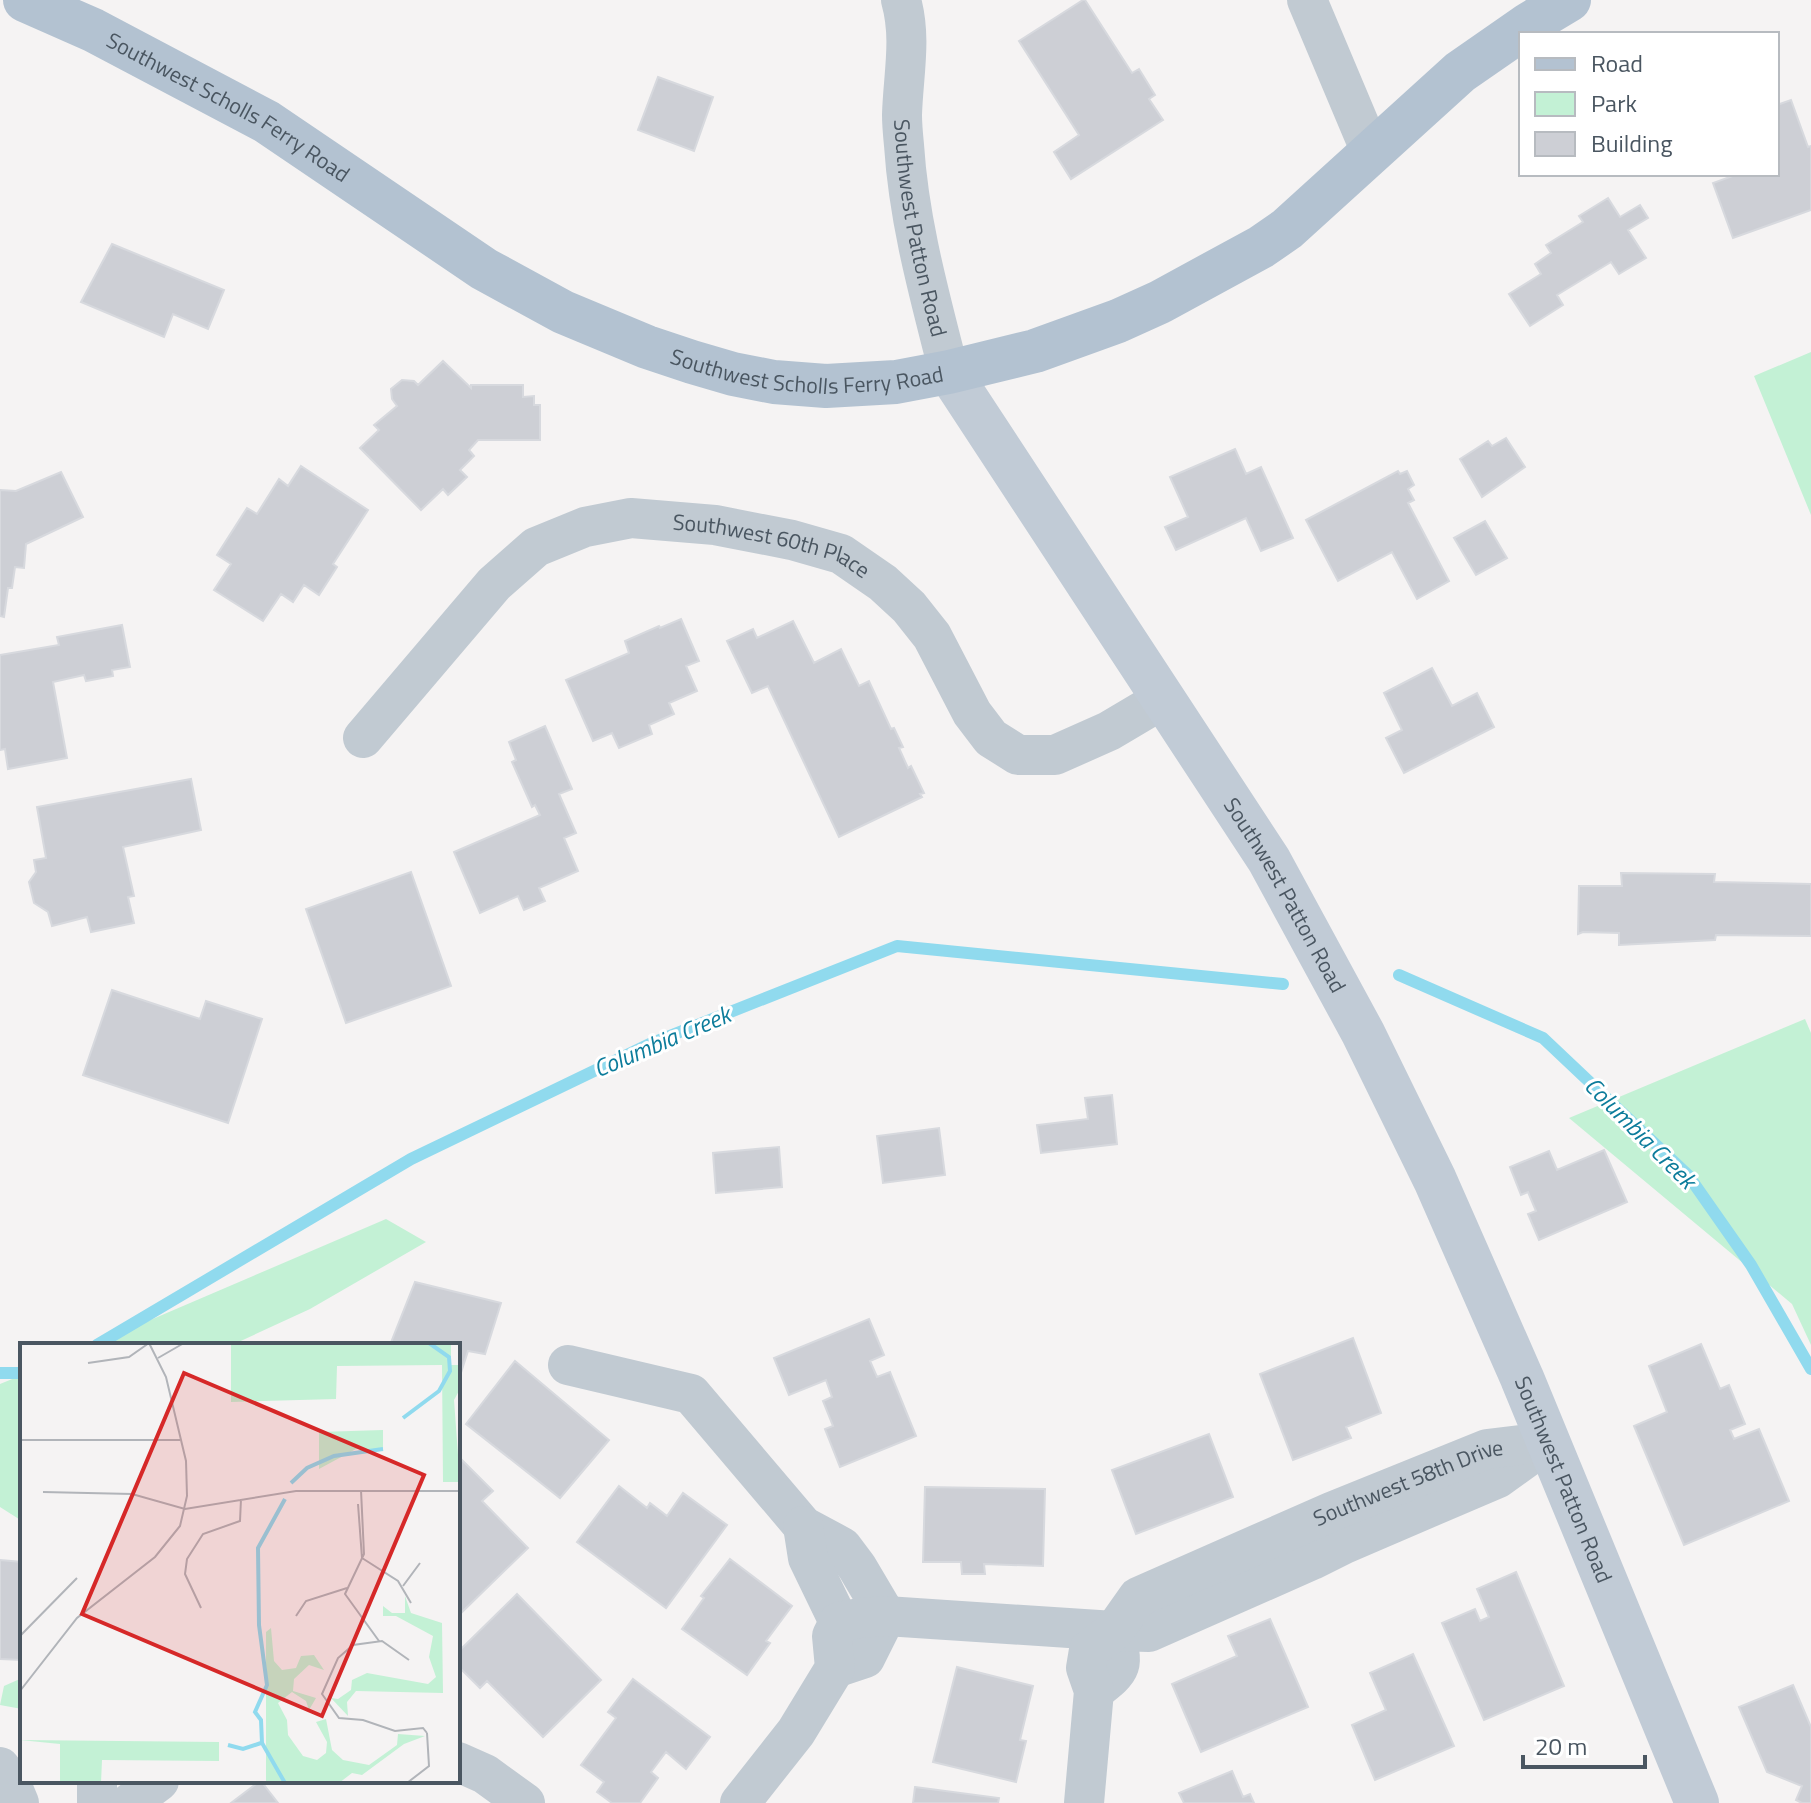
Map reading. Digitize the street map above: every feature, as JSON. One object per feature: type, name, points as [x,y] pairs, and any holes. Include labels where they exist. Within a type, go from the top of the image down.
[{"type":"main road","name":"Southwest Scholls Ferry Road","points":[[25,0],[107,37],[267,122],[484,269],[563,312],[647,347],[733,374],[774,382],[826,386],[896,382],[1035,351],[1160,302],[1261,247],[1287,229],[1460,72],[1569,0]]},
{"type":"street","name":"Southwest Patton Road","points":[[901,0],[907,20],[902,118],[905,163],[920,261],[949,372],[1269,860],[1363,1033],[1435,1180],[1522,1378],[1697,1803]]},
{"type":"street","points":[[1307,0],[1371,152]]},
{"type":"street","name":"Southwest 60th Place","points":[[363,738],[494,584],[536,547],[585,527],[631,518],[715,525],[792,540],[841,554],[883,583],[909,607],[932,636],[972,713],[991,738],[1018,755],[1055,755],[1109,731],[1163,699]]},
{"type":"street","points":[[568,1365],[691,1394],[803,1526],[842,1547],[886,1616]]},
{"type":"street","name":"Southwest 58th Drive","points":[[1084,1803],[1094,1691],[1086,1668],[1089,1650],[1114,1631],[1138,1597],[1337,1528],[1487,1449],[1548,1442]]},
{"type":"street","points":[[803,1526],[808,1558],[839,1622]]},
{"type":"street","points":[[835,1668],[865,1658],[886,1616]]},
{"type":"street","points":[[839,1622],[886,1616],[1114,1631]]},
{"type":"street","points":[[740,1803],[796,1732],[835,1668],[832,1636],[839,1622]]},
{"type":"street","points":[[460,1763],[485,1774],[525,1803]]},
{"type":"street","points":[[0,1767],[19,1803]]},
{"type":"street","points":[[130,1803],[156,1783]]},
{"type":"green space","points":[[1811,352],[1811,515],[1754,376]]},
{"type":"green space","points":[[1805,1019],[1811,1033],[1811,1345],[1792,1304],[1569,1118]]},
{"type":"green space","points":[[386,1219],[426,1242],[310,1309],[236,1343],[97,1343]]},
{"type":"green space","points":[[20,1376],[20,1520],[0,1507],[0,1384]]},
{"type":"green space","points":[[20,1679],[20,1709],[0,1705],[4,1686]]},
{"type":"building","points":[[1083,0],[1132,73],[1139,69],[1155,95],[1149,99],[1163,120],[1071,179],[1054,152],[1079,135],[1019,41]]},
{"type":"building","points":[[658,77],[713,97],[694,151],[638,130]]},
{"type":"building","points":[[1791,100],[1808,147],[1811,146],[1811,210],[1733,238],[1713,183],[1732,176],[1779,176],[1779,104]]},
{"type":"building","points":[[1608,198],[1620,217],[1640,205],[1648,218],[1628,230],[1646,258],[1619,274],[1611,262],[1557,295],[1563,305],[1530,326],[1509,294],[1541,274],[1535,264],[1551,253],[1546,245],[1583,222],[1579,216]]},
{"type":"building","points":[[112,244],[224,290],[208,329],[173,314],[164,337],[81,302]]},
{"type":"building","points":[[443,361],[471,388],[471,385],[523,385],[523,397],[534,396],[534,405],[540,405],[540,440],[478,440],[469,450],[474,456],[460,470],[467,477],[448,495],[443,489],[421,510],[360,448],[379,430],[374,425],[397,406],[391,389],[402,380],[414,381],[418,385]]},
{"type":"building","points":[[1506,438],[1525,467],[1482,497],[1460,459],[1488,441],[1492,446]]},
{"type":"building","points":[[1235,449],[1246,474],[1261,467],[1293,538],[1261,551],[1246,518],[1176,550],[1165,527],[1188,517],[1170,477]]},
{"type":"building","points":[[301,466],[368,510],[333,564],[337,567],[319,595],[304,585],[293,602],[281,594],[263,621],[214,590],[231,564],[217,555],[247,508],[257,514],[279,479],[288,486]]},
{"type":"building","points":[[1398,471],[1400,474],[1407,471],[1414,485],[1408,489],[1414,500],[1408,503],[1449,581],[1417,599],[1392,552],[1338,581],[1306,520]]},
{"type":"building","points":[[61,472],[83,517],[26,544],[24,568],[15,567],[4,617],[0,616],[0,490],[16,491]]},
{"type":"building","points":[[1485,521],[1507,558],[1476,575],[1454,538]]},
{"type":"building","points":[[681,619],[699,661],[686,666],[697,691],[669,703],[674,714],[649,725],[652,734],[619,748],[612,733],[593,741],[566,680],[629,653],[625,641]]},
{"type":"building","points":[[793,621],[814,663],[841,649],[859,686],[869,681],[891,729],[894,728],[903,747],[899,748],[908,768],[911,766],[924,793],[920,794],[922,797],[839,837],[768,686],[752,693],[727,641],[753,629],[757,638]]},
{"type":"building","points":[[122,625],[130,667],[112,670],[113,676],[86,681],[84,675],[53,682],[67,758],[8,769],[5,749],[0,750],[0,655],[59,645],[57,637]]},
{"type":"building","points":[[1432,668],[1452,706],[1477,693],[1494,727],[1404,773],[1386,738],[1402,730],[1384,693]]},
{"type":"building","points":[[545,726],[572,789],[559,794],[576,833],[564,838],[578,871],[539,888],[545,901],[524,910],[518,896],[480,913],[454,852],[540,815],[535,805],[532,807],[512,762],[516,760],[509,742]]},
{"type":"building","points":[[191,779],[201,830],[123,847],[134,896],[128,897],[134,923],[91,932],[87,917],[52,926],[48,912],[34,903],[29,882],[36,872],[34,860],[46,858],[37,807]]},
{"type":"building","points":[[411,872],[451,986],[346,1023],[306,909]]},
{"type":"building","points":[[1621,873],[1715,874],[1714,882],[1811,884],[1811,936],[1716,935],[1715,940],[1619,945],[1619,933],[1578,934],[1579,886],[1622,886]]},
{"type":"building","points":[[112,990],[200,1019],[206,1001],[262,1019],[228,1123],[83,1075]]},
{"type":"building","points":[[1112,1095],[1117,1144],[1041,1153],[1037,1125],[1088,1119],[1085,1098]]},
{"type":"building","points":[[939,1128],[945,1175],[883,1183],[877,1136]]},
{"type":"building","points":[[779,1147],[782,1187],[716,1193],[713,1153]]},
{"type":"building","points":[[1604,1150],[1627,1202],[1539,1240],[1528,1214],[1536,1211],[1528,1192],[1521,1195],[1510,1167],[1549,1151],[1557,1170]]},
{"type":"building","points":[[415,1282],[501,1303],[485,1354],[468,1351],[460,1376],[460,1343],[391,1343]]},
{"type":"building","points":[[869,1319],[884,1355],[870,1361],[877,1377],[890,1372],[916,1436],[840,1467],[825,1429],[833,1426],[823,1401],[832,1397],[826,1380],[789,1395],[774,1358]]},
{"type":"building","points":[[1353,1338],[1381,1413],[1346,1427],[1351,1438],[1293,1460],[1260,1374]]},
{"type":"building","points":[[1701,1344],[1720,1389],[1729,1385],[1745,1424],[1730,1430],[1734,1439],[1759,1429],[1789,1501],[1684,1545],[1634,1426],[1667,1412],[1649,1366]]},
{"type":"building","points":[[515,1361],[609,1440],[560,1498],[466,1424]]},
{"type":"building","points":[[1209,1434],[1233,1497],[1136,1534],[1112,1470]]},
{"type":"building","points":[[460,1460],[493,1491],[482,1501],[528,1548],[460,1614]]},
{"type":"building","points":[[619,1486],[647,1508],[650,1503],[667,1516],[683,1493],[727,1525],[666,1608],[577,1542]]},
{"type":"building","points":[[925,1487],[1045,1489],[1043,1566],[984,1564],[985,1574],[962,1574],[961,1562],[923,1562]]},
{"type":"building","points":[[730,1559],[792,1606],[766,1641],[770,1643],[747,1675],[682,1629],[704,1598],[701,1596]]},
{"type":"building","points":[[0,1560],[20,1562],[20,1660],[0,1659]]},
{"type":"building","points":[[1516,1572],[1564,1686],[1484,1720],[1442,1623],[1475,1609],[1480,1621],[1489,1617],[1477,1589]]},
{"type":"building","points":[[517,1594],[601,1680],[543,1737],[487,1681],[480,1688],[460,1668],[460,1650]]},
{"type":"building","points":[[1270,1619],[1308,1707],[1201,1752],[1172,1684],[1237,1656],[1228,1636]]},
{"type":"building","points":[[1413,1654],[1454,1746],[1375,1780],[1352,1725],[1386,1710],[1370,1673]]},
{"type":"building","points":[[957,1667],[1033,1686],[1020,1740],[1026,1741],[1016,1782],[933,1762]]},
{"type":"building","points":[[633,1679],[710,1737],[686,1769],[666,1752],[651,1772],[658,1778],[640,1803],[612,1803],[597,1792],[604,1782],[581,1765],[616,1718],[608,1712]]},
{"type":"building","points":[[1793,1685],[1811,1727],[1811,1803],[1796,1800],[1802,1786],[1767,1772],[1739,1707]]},
{"type":"building","points":[[1232,1771],[1243,1797],[1250,1794],[1254,1803],[1184,1803],[1179,1793]]},
{"type":"building","points":[[257,1783],[263,1783],[278,1803],[231,1803]]},
{"type":"building","points":[[915,1787],[999,1798],[998,1803],[913,1803]]},
{"type":"waterway","name":"Columbia Creek","points":[[100,1343],[411,1159],[652,1043],[897,946],[1283,984]]},
{"type":"waterway","name":"Columbia Creek","points":[[1399,975],[1543,1038],[1688,1175],[1751,1265],[1811,1369]]},
{"type":"waterway","name":"Columbia Creek","points":[[0,1373],[20,1373]]}]
